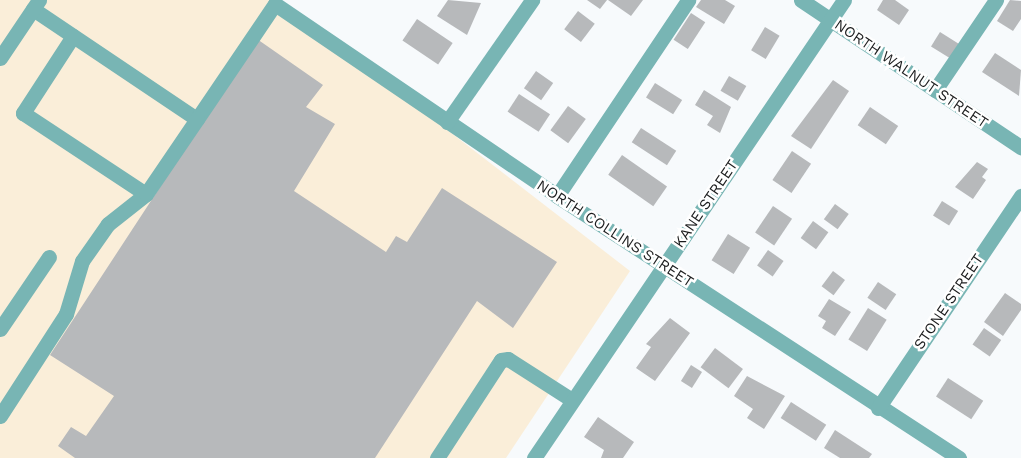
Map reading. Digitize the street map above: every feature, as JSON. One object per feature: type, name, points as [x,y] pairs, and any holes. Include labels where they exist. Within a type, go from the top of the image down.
[{"type":"street","points":[[447,122],[532,0]]},
{"type":"street","points":[[557,196],[688,0]]},
{"type":"street","name":"NORTH WALNUT STREET","points":[[800,0],[1021,147]]},
{"type":"street","name":"KANE STREET","points":[[534,458],[844,0]]},
{"type":"street","points":[[935,90],[996,0]]},
{"type":"street","points":[[0,416],[66,314],[82,261],[108,224],[146,194],[275,2]]},
{"type":"street","name":"NORTH COLLINS STREET","points":[[275,2],[557,196],[878,408],[958,458]]},
{"type":"street","points":[[0,58],[36,5],[73,36],[196,119]]},
{"type":"street","points":[[73,36],[23,113],[146,194]]},
{"type":"street","name":"STONE STREET","points":[[878,408],[1021,196]]},
{"type":"street","points":[[0,329],[49,257]]},
{"type":"street","points":[[437,458],[501,360],[508,359],[572,400]]},
{"type":"shaded area","points":[[0,0],[279,0],[630,271],[506,458],[0,458]]},
{"type":"building","points":[[448,0],[481,3],[467,35],[437,16]]},
{"type":"building","points":[[587,0],[607,0],[600,9]]},
{"type":"building","points":[[608,0],[643,0],[631,16]]},
{"type":"building","points":[[701,0],[725,0],[735,6],[724,24],[696,7]]},
{"type":"building","points":[[883,0],[895,0],[909,10],[899,25],[877,10]]},
{"type":"building","points":[[1010,0],[1021,1],[1021,19],[1013,31],[997,21]]},
{"type":"building","points":[[578,11],[595,24],[581,42],[564,29]]},
{"type":"building","points":[[691,13],[705,22],[688,49],[674,40]]},
{"type":"building","points":[[417,19],[453,43],[438,65],[402,41]]},
{"type":"building","points":[[765,27],[780,36],[766,59],[751,50]]},
{"type":"building","points":[[940,32],[959,44],[950,58],[931,46]]},
{"type":"building","points":[[257,39],[323,85],[306,107],[335,124],[294,191],[386,252],[396,236],[407,242],[442,188],[557,262],[513,328],[477,301],[375,458],[75,458],[58,446],[71,427],[86,436],[114,396],[50,355]]},
{"type":"building","points":[[995,53],[1021,70],[1019,96],[982,72]]},
{"type":"building","points":[[536,71],[553,83],[541,100],[524,88]]},
{"type":"building","points":[[729,76],[746,86],[738,101],[720,91]]},
{"type":"building","points":[[833,80],[849,91],[811,149],[791,136]]},
{"type":"building","points":[[655,83],[682,100],[673,114],[646,97]]},
{"type":"building","points":[[704,90],[731,107],[720,133],[707,125],[713,116],[695,105]]},
{"type":"building","points":[[519,94],[550,114],[539,132],[508,112]]},
{"type":"building","points":[[568,106],[586,119],[568,143],[550,130]]},
{"type":"building","points":[[870,107],[898,126],[886,144],[858,125]]},
{"type":"building","points":[[641,128],[676,151],[667,165],[632,142]]},
{"type":"building","points":[[792,151],[811,164],[791,193],[772,180]]},
{"type":"building","points":[[622,155],[667,187],[653,206],[608,175]]},
{"type":"building","points":[[977,162],[988,169],[982,177],[986,180],[973,199],[955,187]]},
{"type":"building","points":[[942,201],[958,211],[949,225],[933,215]]},
{"type":"building","points":[[835,204],[849,214],[838,229],[824,219]]},
{"type":"building","points":[[773,206],[792,219],[774,245],[755,233]]},
{"type":"building","points":[[813,221],[828,232],[816,249],[801,238]]},
{"type":"building","points":[[728,234],[750,248],[734,274],[712,260]]},
{"type":"building","points":[[768,250],[784,261],[773,276],[757,266]]},
{"type":"building","points":[[833,271],[845,280],[834,295],[822,286]]},
{"type":"building","points":[[878,282],[896,294],[886,310],[867,298]]},
{"type":"building","points":[[1005,293],[1021,304],[1021,310],[1003,336],[984,322]]},
{"type":"building","points":[[829,299],[851,312],[835,336],[822,328],[826,321],[818,316]]},
{"type":"building","points":[[868,308],[887,320],[867,351],[848,339]]},
{"type":"building","points":[[670,318],[690,333],[655,381],[636,368],[651,347],[646,344]]},
{"type":"building","points":[[984,328],[1001,340],[990,356],[973,344]]},
{"type":"building","points":[[715,348],[743,369],[729,388],[701,367]]},
{"type":"building","points":[[691,365],[702,372],[692,388],[681,381]]},
{"type":"building","points":[[747,376],[785,396],[764,429],[747,418],[753,409],[734,396]]},
{"type":"building","points":[[948,378],[983,401],[971,419],[936,396]]},
{"type":"building","points":[[791,402],[826,425],[816,441],[781,418]]},
{"type":"building","points":[[598,417],[634,442],[623,458],[601,458],[604,450],[584,437]]},
{"type":"building","points":[[835,430],[872,454],[869,458],[840,458],[824,448]]}]
